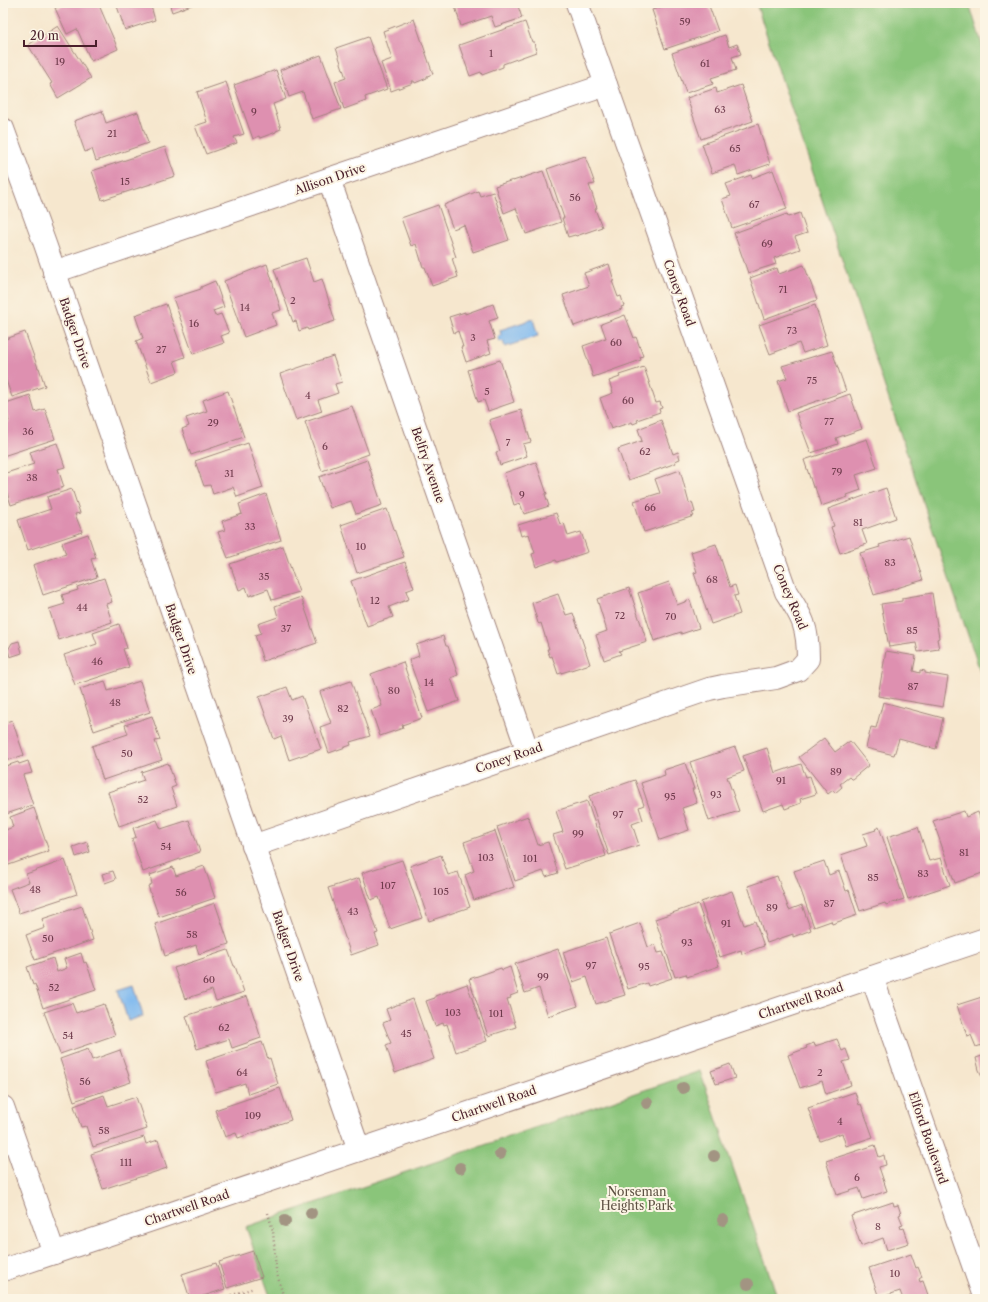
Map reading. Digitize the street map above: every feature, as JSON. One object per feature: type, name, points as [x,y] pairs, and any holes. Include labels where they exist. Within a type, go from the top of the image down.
[{"type":"street","name":"Coney Road","points":[[253,846],[709,690],[723,686],[776,678],[798,670],[808,659],[808,641],[804,624],[786,592],[577,3]]},
{"type":"street","name":"Allison Drive","points":[[54,272],[606,85]]},
{"type":"street","name":"Badger Drive","points":[[3,130],[54,272],[359,1150]]},
{"type":"street","name":"Belfry Avenue","points":[[329,179],[528,752]]},
{"type":"street","name":"Chartwell Road","points":[[3,1270],[985,939]]},
{"type":"street","name":"Elford Boulevard","points":[[872,977],[985,1299]]},
{"type":"street","points":[[3,1107],[54,1253]]},
{"type":"path","points":[[268,1213],[273,1231],[276,1270],[284,1299]]},
{"type":"path","points":[[220,1299],[254,1288]]},
{"type":"green space","points":[[756,3],[969,3],[985,54],[985,686]]},
{"type":"green space","name":"Norseman Heights Park","points":[[700,1071],[778,1299],[271,1299],[246,1227]]},
{"type":"water","points":[[533,319],[538,336],[505,347],[503,341],[500,342],[498,336],[501,335],[500,330]]},
{"type":"water","points":[[134,985],[143,1016],[128,1021],[118,990]]},
{"type":"building","points":[[67,3],[98,3],[118,49],[91,61],[77,29],[67,34],[55,8]]},
{"type":"building","points":[[116,3],[150,3],[155,20],[125,30]]},
{"type":"building","points":[[169,3],[197,3],[172,12]]},
{"type":"building","points":[[454,3],[517,3],[522,18],[495,27],[491,16],[461,26]]},
{"type":"building","points":[[672,3],[681,3],[682,5],[690,3],[708,3],[718,31],[665,49],[652,10]]},
{"type":"building","points":[[414,19],[433,74],[415,83],[412,81],[413,83],[391,91],[381,63],[392,59],[383,31]]},
{"type":"building","points":[[525,22],[532,42],[534,42],[536,52],[503,64],[503,67],[482,75],[481,72],[470,76],[459,45]]},
{"type":"building","points":[[58,26],[91,78],[58,98],[50,84],[52,83],[28,45]]},
{"type":"building","points":[[725,35],[729,47],[737,44],[741,54],[732,57],[736,70],[711,78],[713,84],[686,93],[672,53]]},
{"type":"building","points":[[368,37],[387,89],[365,97],[366,101],[344,109],[335,82],[346,78],[336,48]]},
{"type":"building","points":[[321,55],[341,109],[312,119],[303,92],[289,97],[280,70]]},
{"type":"building","points":[[276,70],[286,99],[273,104],[281,129],[260,138],[259,136],[253,139],[234,85]]},
{"type":"building","points":[[226,82],[244,134],[234,137],[237,143],[206,154],[195,126],[207,122],[197,92]]},
{"type":"building","points":[[741,85],[753,121],[701,139],[687,98],[716,88],[717,93]]},
{"type":"building","points":[[102,111],[106,123],[138,112],[148,143],[96,161],[92,149],[85,152],[74,121]]},
{"type":"building","points":[[758,124],[770,164],[738,175],[735,165],[712,173],[702,144]]},
{"type":"building","points":[[165,147],[175,176],[102,200],[92,171]]},
{"type":"building","points":[[585,156],[595,184],[589,185],[597,208],[595,209],[602,227],[576,236],[568,237],[562,218],[564,218],[547,169]]},
{"type":"building","points":[[773,170],[787,209],[732,228],[722,199],[731,196],[726,184],[751,175],[752,178]]},
{"type":"building","points":[[543,171],[561,222],[526,234],[516,208],[504,213],[495,186]]},
{"type":"building","points":[[478,191],[480,196],[493,192],[509,240],[473,252],[464,225],[453,229],[444,205]]},
{"type":"building","points":[[438,205],[456,257],[452,258],[458,277],[432,286],[425,267],[423,267],[416,244],[411,246],[401,218]]},
{"type":"building","points":[[800,213],[807,233],[795,237],[800,249],[774,258],[776,264],[748,273],[734,233],[787,214],[788,217]]},
{"type":"building","points":[[306,258],[314,282],[322,279],[335,321],[308,330],[307,328],[299,331],[296,321],[293,322],[274,269]]},
{"type":"building","points":[[267,264],[281,310],[272,313],[276,325],[244,337],[224,281]]},
{"type":"building","points":[[609,264],[614,281],[612,281],[618,297],[621,296],[624,306],[621,307],[622,309],[574,326],[563,295],[589,286],[584,273]]},
{"type":"building","points":[[804,265],[817,300],[764,319],[750,278],[777,268],[779,274]]},
{"type":"building","points":[[215,281],[224,307],[213,311],[215,316],[221,314],[229,333],[221,336],[224,343],[193,354],[173,298],[201,289],[201,287]]},
{"type":"building","points":[[166,304],[185,357],[174,361],[178,372],[151,382],[136,341],[143,338],[135,315]]},
{"type":"building","points":[[493,304],[498,318],[489,321],[495,339],[487,341],[491,353],[466,362],[458,331],[454,333],[449,317],[465,312],[465,314]]},
{"type":"building","points":[[815,305],[827,345],[803,353],[799,343],[770,354],[759,325]]},
{"type":"building","points":[[625,315],[634,338],[636,337],[643,356],[640,357],[641,360],[593,377],[583,346],[606,338],[601,324]]},
{"type":"building","points":[[25,332],[45,386],[12,397],[3,372],[3,340]]},
{"type":"building","points":[[832,351],[846,391],[788,411],[778,381],[787,378],[782,366]]},
{"type":"building","points":[[333,356],[342,382],[335,384],[338,393],[318,400],[322,411],[296,420],[280,374]]},
{"type":"building","points":[[500,360],[514,402],[488,411],[484,400],[478,402],[468,370]]},
{"type":"building","points":[[644,367],[656,403],[660,402],[662,408],[659,409],[660,412],[637,420],[638,422],[633,424],[632,422],[611,429],[600,398],[613,393],[609,381],[620,377],[619,375]]},
{"type":"building","points":[[228,391],[244,437],[191,455],[182,429],[189,426],[186,418],[207,411],[203,400]]},
{"type":"building","points":[[850,394],[862,429],[836,438],[838,444],[811,453],[796,413]]},
{"type":"building","points":[[30,395],[35,412],[45,409],[55,439],[3,456],[3,423],[9,421],[3,404]]},
{"type":"building","points":[[352,406],[369,454],[322,471],[305,422]]},
{"type":"building","points":[[521,410],[531,442],[523,444],[527,456],[500,465],[496,452],[500,451],[489,420]]},
{"type":"building","points":[[661,420],[673,454],[678,452],[680,459],[675,461],[676,463],[629,480],[618,449],[642,441],[638,429]]},
{"type":"building","points":[[867,439],[877,468],[856,475],[861,490],[847,495],[848,497],[821,506],[804,460]]},
{"type":"building","points":[[57,443],[65,467],[58,469],[64,487],[11,505],[3,480],[3,474],[34,464],[30,452]]},
{"type":"building","points":[[248,443],[263,488],[237,497],[233,487],[213,494],[210,485],[204,486],[195,461]]},
{"type":"building","points":[[367,460],[382,505],[356,514],[351,501],[330,508],[319,477]]},
{"type":"building","points":[[536,462],[547,494],[545,494],[549,506],[524,514],[520,503],[514,505],[504,473]]},
{"type":"building","points":[[680,470],[689,503],[692,502],[695,512],[692,513],[694,516],[644,532],[634,501],[660,493],[655,479]]},
{"type":"building","points":[[886,488],[896,518],[862,530],[867,544],[840,553],[831,527],[834,526],[828,509]]},
{"type":"building","points":[[72,489],[80,513],[75,514],[82,532],[28,550],[18,520],[51,509],[47,497]]},
{"type":"building","points":[[266,494],[281,540],[228,558],[218,532],[225,530],[222,521],[242,514],[239,504]]},
{"type":"building","points":[[387,509],[404,557],[357,573],[341,525]]},
{"type":"building","points":[[556,513],[560,524],[564,523],[568,536],[581,532],[588,552],[536,567],[532,554],[535,553],[529,534],[521,536],[518,525]]},
{"type":"building","points":[[88,534],[96,558],[91,559],[97,577],[43,595],[33,565],[66,554],[62,543]]},
{"type":"building","points":[[909,536],[923,580],[874,595],[860,553],[880,547],[879,545]]},
{"type":"building","points":[[716,544],[730,587],[735,585],[738,595],[734,596],[740,614],[711,624],[694,573],[697,572],[691,552]]},
{"type":"building","points":[[283,546],[299,592],[272,600],[268,589],[249,596],[246,587],[239,590],[230,564]]},
{"type":"building","points":[[405,562],[414,588],[406,591],[409,599],[389,607],[393,617],[367,626],[351,581]]},
{"type":"building","points":[[104,578],[112,602],[106,604],[112,622],[59,640],[49,609],[65,604],[62,595],[78,590],[77,587]]},
{"type":"building","points":[[669,582],[677,605],[690,600],[699,628],[654,641],[638,593]]},
{"type":"building","points":[[629,588],[647,642],[619,651],[621,654],[604,660],[596,635],[607,631],[597,599]]},
{"type":"building","points":[[932,593],[939,638],[937,639],[939,649],[918,652],[916,643],[889,647],[881,604],[902,601],[902,598]]},
{"type":"building","points":[[558,594],[566,615],[573,613],[590,664],[558,674],[552,656],[550,657],[547,649],[549,649],[541,623],[538,623],[532,603]]},
{"type":"building","points":[[301,597],[317,643],[263,661],[255,635],[261,633],[258,624],[278,617],[275,606]]},
{"type":"building","points":[[119,624],[127,648],[123,649],[129,667],[75,685],[64,655],[97,644],[93,633]]},
{"type":"building","points":[[443,636],[458,675],[451,678],[459,701],[428,712],[409,660],[419,656],[416,645]]},
{"type":"building","points":[[19,641],[22,653],[10,657],[8,650],[12,643]]},
{"type":"building","points":[[886,651],[916,656],[913,671],[920,673],[920,670],[925,671],[925,673],[948,677],[943,707],[878,696]]},
{"type":"building","points":[[403,662],[422,718],[402,725],[403,728],[380,736],[371,710],[382,706],[371,674]]},
{"type":"building","points":[[105,681],[108,691],[140,681],[150,712],[94,731],[80,689]]},
{"type":"building","points":[[351,681],[370,736],[350,742],[351,745],[329,753],[320,727],[331,723],[320,692]]},
{"type":"building","points":[[287,687],[292,700],[302,696],[321,749],[289,760],[281,736],[274,739],[259,697]]},
{"type":"building","points":[[883,702],[943,718],[936,749],[899,739],[894,755],[866,748],[871,727],[876,728]]},
{"type":"building","points":[[152,716],[160,740],[155,741],[162,760],[103,780],[92,746],[128,734],[125,725]]},
{"type":"building","points":[[12,720],[24,755],[3,762],[3,723]]},
{"type":"building","points":[[824,738],[835,752],[850,741],[869,765],[852,779],[849,777],[840,784],[842,787],[835,793],[833,790],[828,794],[799,757]]},
{"type":"building","points":[[735,747],[744,771],[727,777],[739,811],[709,821],[690,762]]},
{"type":"building","points":[[767,748],[775,773],[801,764],[806,777],[810,776],[816,794],[800,799],[801,803],[785,809],[783,804],[763,811],[743,756]]},
{"type":"building","points":[[28,761],[32,773],[23,775],[33,805],[3,815],[3,767],[18,762],[19,764]]},
{"type":"building","points":[[168,763],[176,786],[171,788],[177,806],[119,826],[108,792],[144,780],[141,772]]},
{"type":"building","points":[[685,763],[697,803],[682,808],[689,830],[660,840],[641,783],[665,775],[664,770]]},
{"type":"building","points":[[635,780],[644,805],[639,807],[643,820],[632,824],[639,845],[609,855],[589,796]]},
{"type":"building","points":[[587,801],[606,856],[565,869],[553,835],[563,832],[556,811]]},
{"type":"building","points":[[34,808],[49,851],[3,867],[3,831],[13,827],[10,817]]},
{"type":"building","points":[[964,811],[966,817],[978,812],[985,832],[985,872],[955,883],[933,821]]},
{"type":"building","points":[[528,816],[538,845],[548,842],[558,873],[546,877],[543,871],[515,881],[497,827]]},
{"type":"building","points":[[157,820],[161,829],[189,820],[200,852],[143,872],[132,839],[136,837],[133,828]]},
{"type":"building","points":[[879,827],[904,899],[860,911],[841,855],[867,846],[863,834],[876,830],[875,829]]},
{"type":"building","points":[[918,827],[929,861],[941,858],[950,885],[908,899],[887,837]]},
{"type":"building","points":[[495,831],[514,887],[474,900],[465,875],[474,871],[464,842]]},
{"type":"building","points":[[87,842],[90,852],[76,857],[73,847]]},
{"type":"building","points":[[441,855],[448,875],[458,872],[470,907],[429,921],[410,866]]},
{"type":"building","points":[[65,860],[77,894],[19,913],[10,889],[29,882],[26,874]]},
{"type":"building","points":[[402,860],[422,918],[390,929],[379,897],[371,900],[362,873]]},
{"type":"building","points":[[824,861],[829,875],[839,871],[846,891],[849,890],[857,915],[832,924],[831,921],[814,927],[794,871]]},
{"type":"building","points":[[204,866],[215,898],[159,917],[148,886],[152,884],[150,875],[173,867],[176,876]]},
{"type":"building","points":[[113,871],[116,879],[105,883],[102,874]]},
{"type":"building","points":[[777,876],[789,910],[802,905],[811,930],[793,937],[793,934],[767,943],[748,886]]},
{"type":"building","points":[[359,878],[378,933],[375,934],[379,945],[351,955],[328,888]]},
{"type":"building","points":[[732,891],[744,925],[755,921],[764,946],[742,954],[741,950],[720,957],[701,902]]},
{"type":"building","points":[[215,903],[229,944],[199,954],[196,945],[165,956],[155,924]]},
{"type":"building","points":[[698,904],[719,966],[687,977],[686,974],[675,977],[655,919]]},
{"type":"building","points":[[82,906],[93,940],[35,960],[26,935],[45,928],[42,919]]},
{"type":"building","points":[[640,923],[648,947],[655,945],[658,953],[663,952],[672,978],[648,986],[647,983],[628,989],[609,934]]},
{"type":"building","points":[[606,938],[625,995],[596,1004],[587,977],[573,982],[563,952]]},
{"type":"building","points":[[558,949],[578,1006],[548,1016],[539,988],[525,993],[515,964]]},
{"type":"building","points":[[228,950],[244,992],[216,1001],[212,990],[185,999],[174,968]]},
{"type":"building","points":[[81,953],[84,963],[86,962],[96,990],[43,1008],[35,984],[33,985],[27,967],[53,958],[57,972],[67,968],[64,959]]},
{"type":"building","points":[[510,967],[518,993],[507,999],[516,1027],[488,1036],[469,979],[501,968],[502,970]]},
{"type":"building","points":[[467,984],[487,1041],[456,1052],[447,1024],[444,1025],[443,1023],[435,1026],[426,1001]]},
{"type":"building","points":[[247,996],[261,1038],[232,1048],[229,1039],[197,1049],[186,1016]]},
{"type":"building","points":[[985,996],[985,1044],[976,1047],[971,1035],[967,1036],[957,1005]]},
{"type":"building","points":[[413,999],[434,1059],[395,1073],[386,1045],[391,1043],[383,1023],[390,1020],[386,1009]]},
{"type":"building","points":[[72,1003],[76,1013],[104,1004],[115,1035],[60,1054],[44,1012]]},
{"type":"building","points":[[837,1039],[842,1051],[846,1049],[850,1060],[843,1062],[851,1085],[826,1094],[822,1081],[800,1088],[788,1055],[807,1048],[806,1046],[814,1043],[815,1046]]},
{"type":"building","points":[[262,1042],[268,1059],[270,1058],[278,1084],[248,1094],[245,1083],[216,1092],[206,1061]]},
{"type":"building","points":[[88,1049],[92,1060],[120,1050],[131,1082],[74,1101],[60,1059]]},
{"type":"building","points":[[985,1055],[985,1082],[979,1070],[976,1058]]},
{"type":"building","points":[[730,1064],[735,1078],[716,1084],[711,1071]]},
{"type":"building","points":[[280,1088],[291,1120],[238,1138],[236,1133],[225,1137],[215,1110]]},
{"type":"building","points":[[855,1092],[873,1137],[846,1146],[842,1133],[820,1141],[808,1108]]},
{"type":"building","points":[[104,1095],[108,1106],[136,1097],[147,1129],[93,1147],[86,1126],[81,1127],[74,1106]]},
{"type":"building","points":[[144,1137],[146,1144],[158,1140],[167,1168],[103,1189],[91,1154]]},
{"type":"building","points":[[875,1145],[879,1157],[884,1155],[886,1165],[879,1167],[887,1191],[863,1199],[859,1188],[837,1195],[826,1161]]},
{"type":"building","points":[[893,1202],[894,1206],[898,1205],[901,1214],[899,1215],[903,1225],[900,1226],[901,1229],[904,1228],[909,1243],[887,1250],[883,1238],[861,1246],[851,1216]]},
{"type":"building","points":[[253,1251],[262,1277],[227,1288],[219,1262]]},
{"type":"building","points":[[911,1254],[916,1268],[918,1267],[922,1277],[919,1279],[920,1282],[923,1281],[928,1295],[915,1299],[903,1299],[900,1291],[879,1298],[869,1268]]},
{"type":"building","points":[[216,1263],[225,1289],[190,1299],[182,1274]]}]
